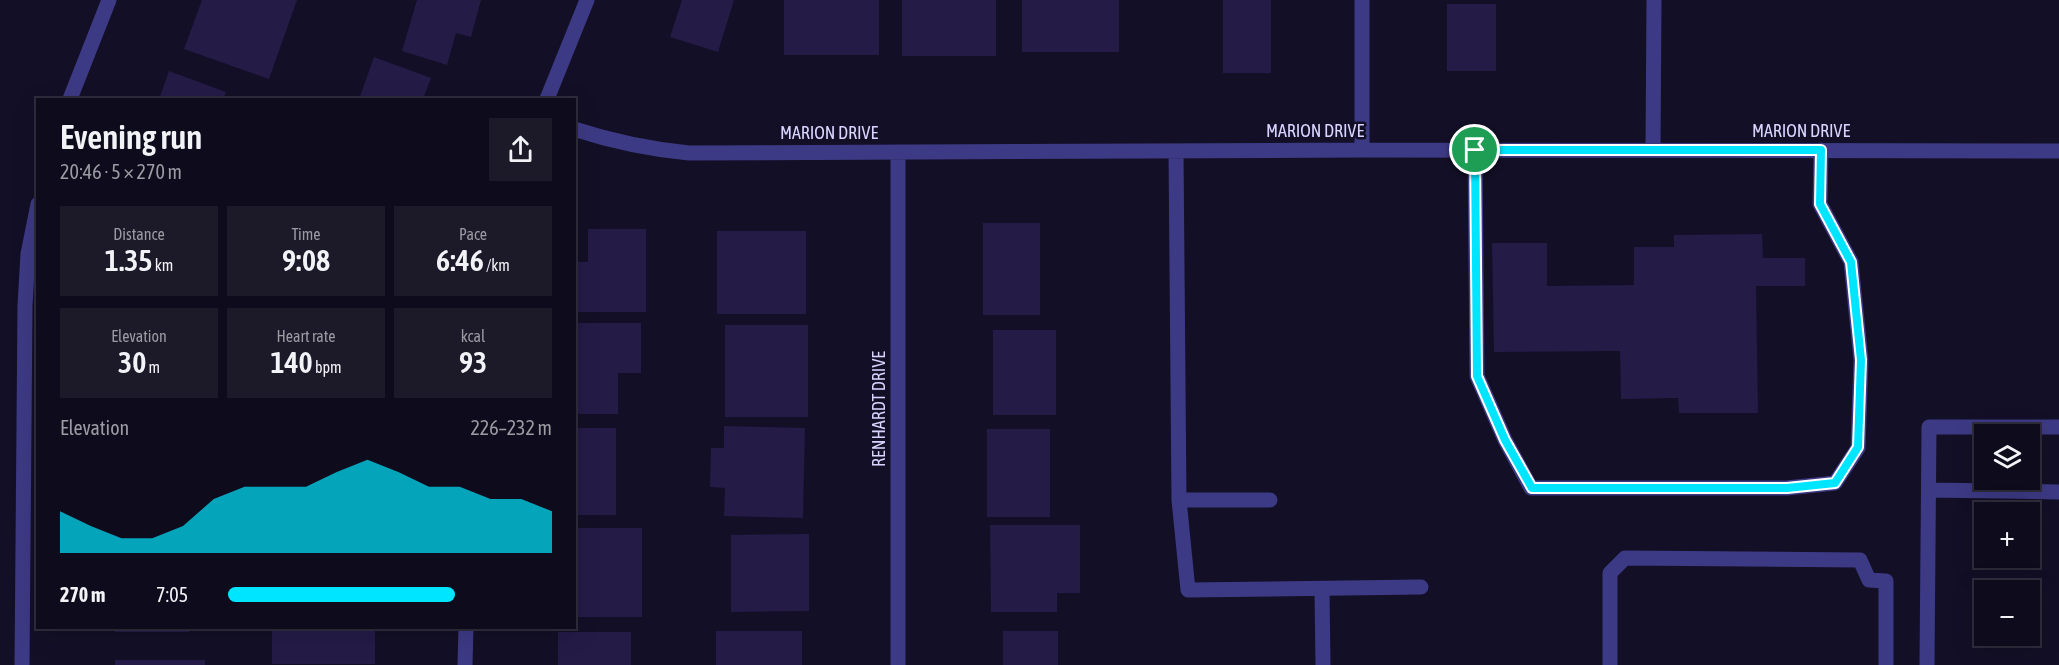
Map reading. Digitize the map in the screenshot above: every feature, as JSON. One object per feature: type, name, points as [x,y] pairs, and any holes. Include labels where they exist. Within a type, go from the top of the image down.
[{"type":"street","points":[[70,98],[109,0]]},
{"type":"street","points":[[547,98],[587,0]]},
{"type":"street","points":[[1362,0],[1362,150]]},
{"type":"street","points":[[1653,150],[1654,0]]},
{"type":"street","name":"MARION DRIVE","points":[[576,130],[614,142],[648,149],[689,153],[1362,150],[2059,151]]},
{"type":"street","points":[[1475,150],[1477,376],[1505,440],[1532,488],[1787,488],[1835,483],[1858,447],[1861,360],[1851,262],[1820,204],[1821,150]]},
{"type":"street","points":[[1176,151],[1179,500],[1188,591],[1421,587]]},
{"type":"street","name":"RENHARDT DRIVE","points":[[898,152],[898,665]]},
{"type":"street","points":[[22,665],[25,306],[28,254],[36,214]]},
{"type":"street","points":[[1927,665],[1929,427],[2059,427]]},
{"type":"street","points":[[1929,490],[2059,492]]},
{"type":"street","points":[[1179,500],[1270,500]]},
{"type":"street","points":[[1611,665],[1610,573],[1625,558],[1860,560],[1869,580],[1886,581],[1886,665]]},
{"type":"street","points":[[1322,589],[1323,665]]},
{"type":"street","points":[[465,665],[466,629]]},
{"type":"building","points":[[202,0],[297,0],[269,79],[184,49]]},
{"type":"building","points":[[417,0],[481,0],[471,37],[456,33],[447,65],[402,51]]},
{"type":"building","points":[[682,0],[734,0],[718,52],[670,37]]},
{"type":"building","points":[[784,0],[879,0],[879,55],[784,55]]},
{"type":"building","points":[[902,0],[996,0],[996,56],[902,56]]},
{"type":"building","points":[[1022,0],[1119,0],[1119,52],[1022,52]]},
{"type":"building","points":[[1223,0],[1271,0],[1271,73],[1223,73]]},
{"type":"building","points":[[1447,4],[1496,4],[1496,71],[1447,71]]},
{"type":"building","points":[[374,57],[431,78],[423,98],[359,98]]},
{"type":"building","points":[[169,71],[226,92],[223,98],[159,98]]},
{"type":"building","points":[[983,223],[1040,223],[1040,315],[983,315]]},
{"type":"building","points":[[588,229],[646,229],[646,312],[576,312],[576,262],[588,262]]},
{"type":"building","points":[[717,231],[806,231],[806,314],[717,314]]},
{"type":"building","points":[[1762,234],[1763,258],[1805,258],[1805,286],[1756,286],[1758,413],[1679,413],[1678,398],[1621,399],[1620,351],[1494,352],[1492,243],[1547,243],[1547,286],[1634,285],[1634,247],[1674,247],[1674,235]]},
{"type":"building","points":[[576,323],[641,323],[641,373],[618,373],[618,414],[576,414]]},
{"type":"building","points":[[725,325],[808,325],[808,417],[725,417]]},
{"type":"building","points":[[993,330],[1056,330],[1056,415],[993,415]]},
{"type":"building","points":[[724,426],[805,428],[803,518],[724,516],[725,488],[710,487],[711,448],[724,448]]},
{"type":"building","points":[[576,428],[616,428],[616,515],[576,515]]},
{"type":"building","points":[[987,429],[1050,429],[1050,517],[987,517]]},
{"type":"building","points":[[990,525],[1080,525],[1080,593],[1057,593],[1057,612],[991,612]]},
{"type":"building","points":[[576,528],[642,528],[642,617],[576,617]]},
{"type":"building","points":[[809,534],[809,611],[731,612],[731,535]]},
{"type":"building","points":[[115,629],[189,629],[189,632],[115,632]]},
{"type":"building","points":[[272,629],[375,629],[375,664],[272,664]]},
{"type":"building","points":[[716,631],[802,631],[802,665],[716,665]]},
{"type":"building","points":[[1003,631],[1058,631],[1058,665],[1003,665]]},
{"type":"building","points":[[558,632],[631,632],[631,665],[558,665]]},
{"type":"building","points":[[115,660],[205,660],[205,665],[115,665]]},
{"type":"route","points":[[1475,150],[1821,150],[1820,204],[1851,262],[1861,360],[1858,447],[1835,483],[1787,488],[1532,488],[1505,440],[1477,376],[1475,150]]}]
